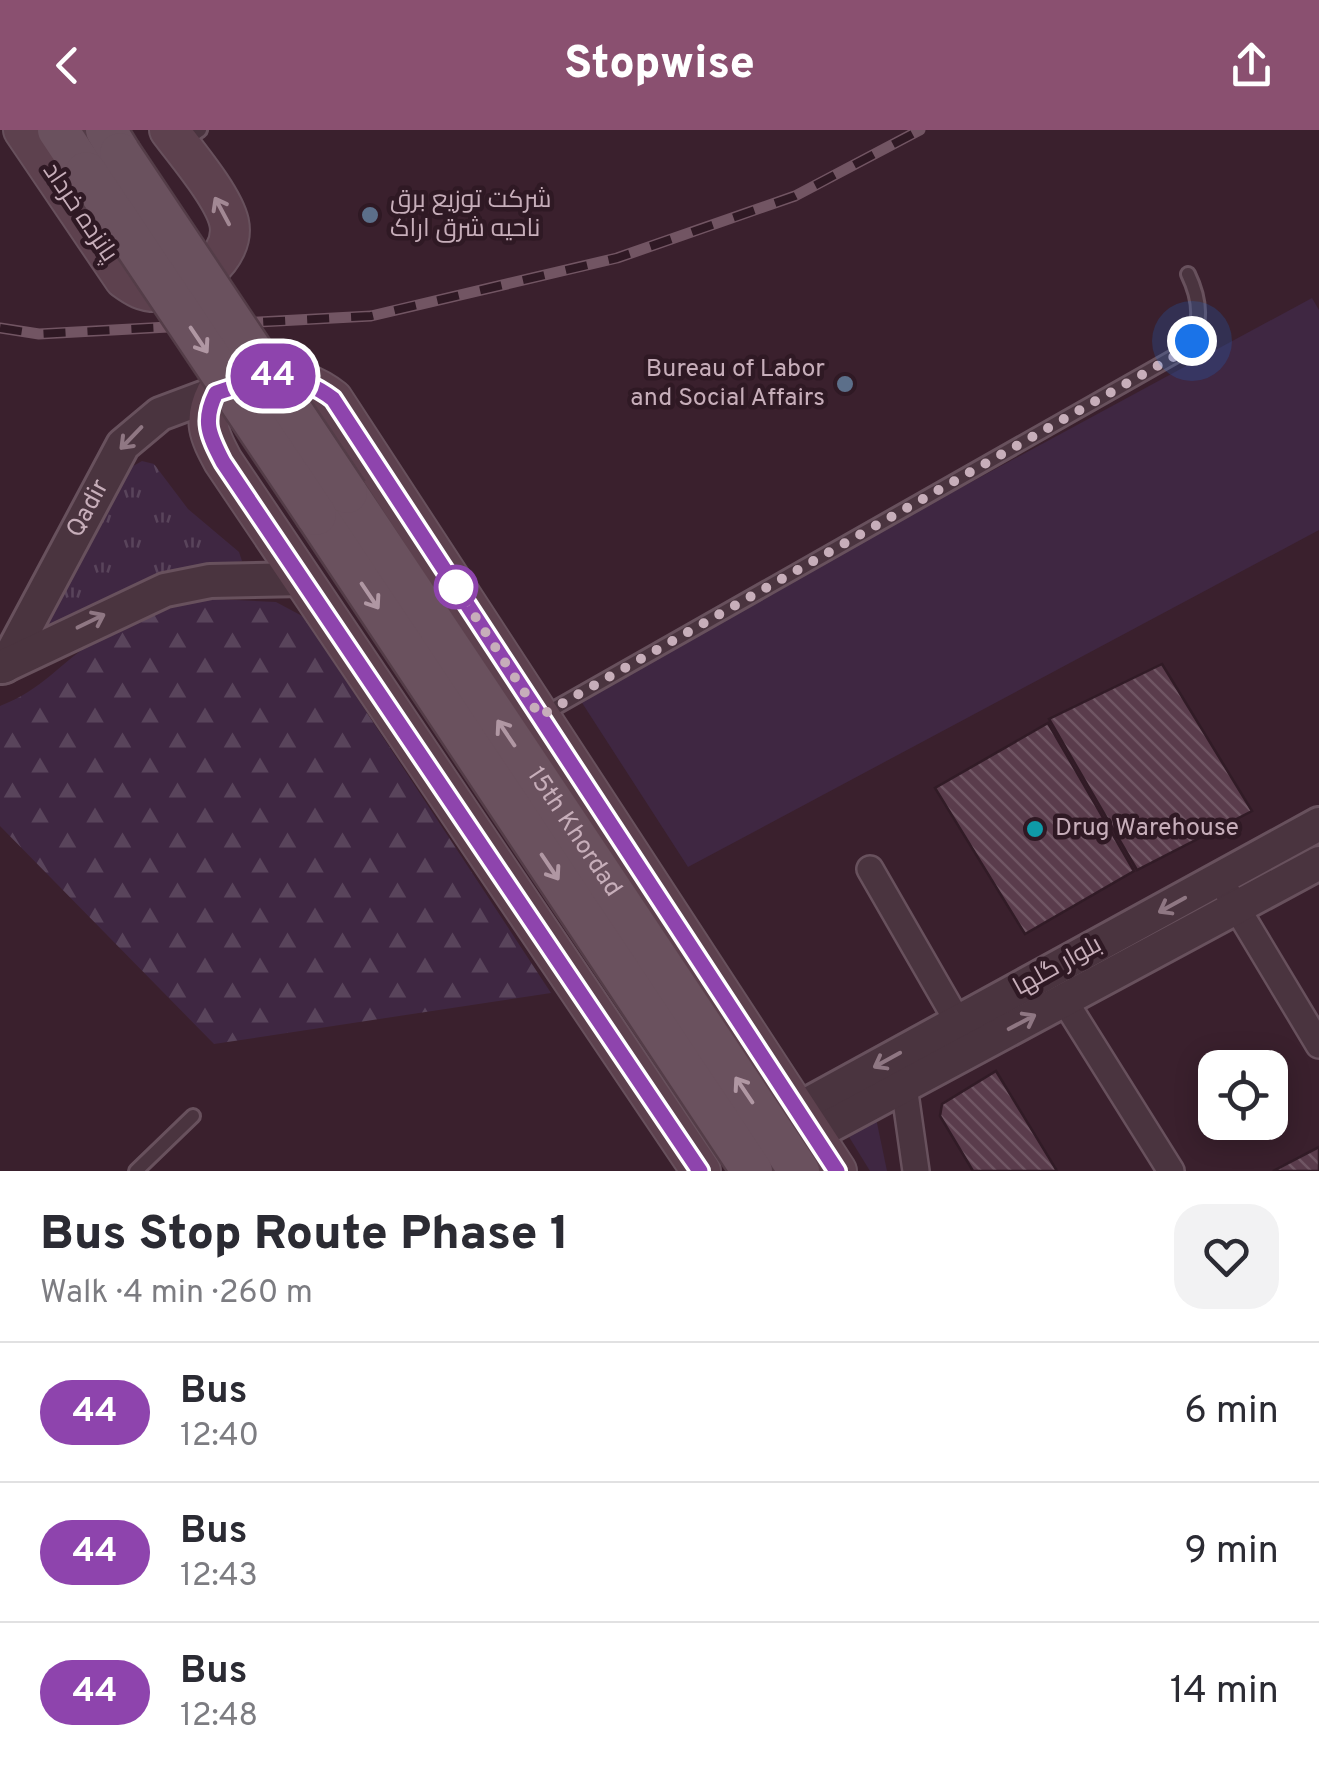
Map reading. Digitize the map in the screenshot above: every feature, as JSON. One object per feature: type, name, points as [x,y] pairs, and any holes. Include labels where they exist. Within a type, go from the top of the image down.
[{"type":"main road","name":"پانزده خرداد","points":[[23,130],[124,279],[141,291],[178,288],[213,266],[230,238],[226,213],[183,135]]},
{"type":"main road","points":[[58,130],[104,151],[332,504]]},
{"type":"main road","name":"15th Khordad","points":[[216,393],[285,376],[316,386],[333,399],[540,716],[803,1139]]},
{"type":"main road","points":[[216,393],[207,412],[207,431],[700,1171]]},
{"type":"main road","name":"15th Khordad","points":[[332,504],[803,1139],[837,1171]]},
{"type":"main road","name":"15th Khordad","points":[[332,504],[752,1171]]},
{"type":"street","name":"Qadir","points":[[2,667],[122,445],[160,414],[216,393]]},
{"type":"street","points":[[2,667],[154,593],[210,581],[304,579]]},
{"type":"street","name":"بلوار گلها","points":[[803,1139],[1064,1000],[1228,893],[1319,824]]},
{"type":"street","name":"بلوار گلها","points":[[803,1139],[958,1022],[1228,893],[1319,862]]},
{"type":"street","points":[[870,869],[958,1022]]},
{"type":"street","points":[[1228,893],[1319,1045]]},
{"type":"street","points":[[1064,1000],[1171,1171]]},
{"type":"street","points":[[904,1086],[916,1171]]},
{"type":"lane","points":[[540,716],[1182,352],[1192,341],[1199,320],[1197,292],[1188,274]]},
{"type":"lane","points":[[136,1171],[193,1116]]},
{"type":"green space","points":[[1312,298],[1319,310],[1319,530],[688,867],[577,695]]},
{"type":"green space","points":[[142,461],[154,464],[188,509],[239,552],[242,561],[149,580],[39,638],[35,635],[128,469]]},
{"type":"green space","points":[[214,599],[276,602],[304,617],[551,993],[214,1044],[0,826],[0,706],[28,692],[83,649],[124,624],[168,608]]},
{"type":"green space","points":[[876,1118],[887,1171],[870,1171],[846,1132]]},
{"type":"building","points":[[1162,664],[1252,811],[1137,870],[1049,719]]},
{"type":"building","name":"Drug Warehouse","points":[[1048,723],[1134,871],[1025,934],[935,788]]},
{"type":"building","points":[[996,1071],[1057,1171],[973,1171],[940,1116],[942,1104]]},
{"type":"building","points":[[1319,1147],[1319,1171],[1273,1171]]},
{"type":"railway","points":[[0,328],[39,334],[371,316],[617,258],[795,196],[920,130]]},
{"type":"bus line","name":"44","points":[[700,1171],[223,462],[207,431],[207,412],[216,393],[253,380],[296,377],[333,399],[837,1171]]},
{"type":"place","name":"شرکت توزیع برق ناحیه شرق اراک","points":[[370,215]]},
{"type":"place","name":"Bureau of Labor and Social Affairs","points":[[845,384]]},
{"type":"place","name":"Drug Warehouse","points":[[1035,829]]},
{"type":"route","points":[[456,587],[540,716],[928,499],[1182,352],[1192,341]]}]
